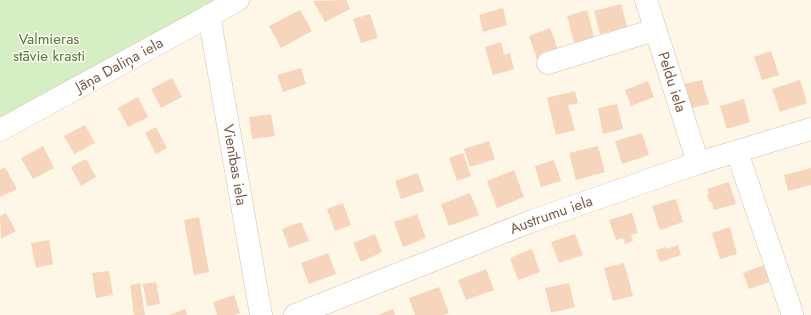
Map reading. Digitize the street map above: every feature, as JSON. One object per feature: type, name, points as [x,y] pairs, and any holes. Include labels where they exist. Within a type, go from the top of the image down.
[{"type":"street","name":"Jāņa Daliņa iela","points":[[0,130],[238,0]]},
{"type":"street","name":"Peldu iela","points":[[646,0],[654,30],[698,163]]},
{"type":"street","name":"Vienības iela","points":[[210,15],[260,315]]},
{"type":"street","points":[[548,63],[654,30]]},
{"type":"street","name":"Austrumu iela","points":[[295,315],[532,221],[698,163],[811,129]]},
{"type":"street","points":[[737,152],[792,312]]},
{"type":"green space","name":"Valmieras stāvie krasti","points":[[0,0],[238,0],[0,130]]},
{"type":"building","points":[[346,0],[350,9],[325,22],[313,1]]},
{"type":"building","points":[[621,4],[627,27],[600,34],[594,11]]},
{"type":"building","points":[[503,8],[507,25],[483,32],[479,15]]},
{"type":"building","points":[[300,10],[312,31],[281,48],[269,26]]},
{"type":"building","points":[[587,10],[595,41],[575,46],[567,16]]},
{"type":"building","points":[[370,14],[378,38],[361,43],[353,19]]},
{"type":"building","points":[[550,28],[560,55],[538,62],[529,36]]},
{"type":"building","points":[[501,42],[504,55],[510,53],[514,69],[493,75],[485,47]]},
{"type":"building","points":[[771,51],[779,75],[762,80],[754,57]]},
{"type":"building","points":[[301,68],[306,84],[283,92],[277,75]]},
{"type":"building","points":[[172,78],[182,97],[161,108],[151,89]]},
{"type":"building","points":[[702,80],[709,104],[692,108],[685,84]]},
{"type":"building","points":[[800,80],[807,103],[780,112],[772,89]]},
{"type":"building","points":[[648,81],[654,97],[631,106],[625,90]]},
{"type":"building","points":[[575,91],[578,103],[568,105],[575,130],[556,135],[547,98]]},
{"type":"building","points":[[138,97],[148,117],[128,127],[118,108]]},
{"type":"building","points":[[744,99],[750,122],[727,129],[720,106]]},
{"type":"building","points":[[617,104],[623,129],[603,134],[598,108]]},
{"type":"building","points":[[271,114],[275,136],[252,139],[249,117]]},
{"type":"building","points":[[85,125],[95,143],[74,154],[64,136]]},
{"type":"building","points":[[156,127],[167,148],[156,154],[145,133]]},
{"type":"building","points":[[642,133],[649,155],[622,164],[615,141]]},
{"type":"building","points":[[489,141],[495,159],[470,167],[464,149]]},
{"type":"building","points":[[43,146],[54,168],[33,179],[21,158]]},
{"type":"building","points":[[598,146],[605,172],[576,180],[569,153]]},
{"type":"building","points":[[463,153],[471,176],[457,181],[449,158]]},
{"type":"building","points":[[86,159],[96,177],[81,186],[71,167]]},
{"type":"building","points":[[554,160],[561,181],[541,187],[535,166]]},
{"type":"building","points":[[5,167],[17,189],[0,197],[0,170]]},
{"type":"building","points":[[811,168],[811,185],[788,191],[784,175]]},
{"type":"building","points":[[514,170],[524,197],[497,208],[487,181]]},
{"type":"building","points":[[418,173],[424,191],[401,199],[395,181]]},
{"type":"building","points":[[729,182],[736,204],[714,210],[711,201],[709,202],[707,195],[709,194],[707,189]]},
{"type":"building","points":[[470,193],[479,215],[449,226],[441,204]]},
{"type":"building","points":[[676,199],[683,222],[660,230],[652,206]]},
{"type":"building","points":[[343,203],[351,225],[335,231],[327,209]]},
{"type":"building","points":[[6,213],[16,231],[1,239],[0,216]]},
{"type":"building","points":[[632,213],[638,233],[631,235],[633,241],[625,244],[623,238],[616,240],[609,220]]},
{"type":"building","points":[[417,214],[426,238],[403,247],[394,222]]},
{"type":"building","points":[[199,217],[209,272],[194,275],[184,220]]},
{"type":"building","points":[[301,222],[309,241],[289,248],[282,229]]},
{"type":"building","points":[[730,227],[737,254],[720,259],[712,233]]},
{"type":"building","points":[[375,234],[382,252],[361,262],[353,243]]},
{"type":"building","points":[[575,234],[583,255],[559,263],[551,242]]},
{"type":"building","points":[[49,240],[53,264],[36,268],[31,243]]},
{"type":"building","points":[[678,245],[681,255],[660,262],[656,250],[665,247],[666,249]]},
{"type":"building","points":[[532,249],[540,272],[518,280],[510,258]]},
{"type":"building","points":[[328,253],[336,274],[309,284],[301,263]]},
{"type":"building","points":[[624,263],[633,296],[613,301],[604,268]]},
{"type":"building","points":[[766,264],[772,281],[749,289],[743,273]]},
{"type":"building","points":[[486,269],[494,290],[466,300],[458,280]]},
{"type":"building","points":[[109,271],[113,295],[96,298],[92,273]]},
{"type":"building","points":[[156,282],[160,304],[147,306],[143,284]]},
{"type":"building","points":[[140,283],[145,315],[134,315],[130,285]]},
{"type":"building","points":[[569,283],[575,307],[551,313],[545,288]]},
{"type":"building","points":[[439,287],[449,313],[444,315],[415,315],[409,298]]},
{"type":"building","points":[[234,295],[240,313],[235,315],[217,315],[213,302]]},
{"type":"building","points":[[185,309],[187,315],[169,315]]},
{"type":"building","points":[[393,309],[395,315],[378,315]]}]
